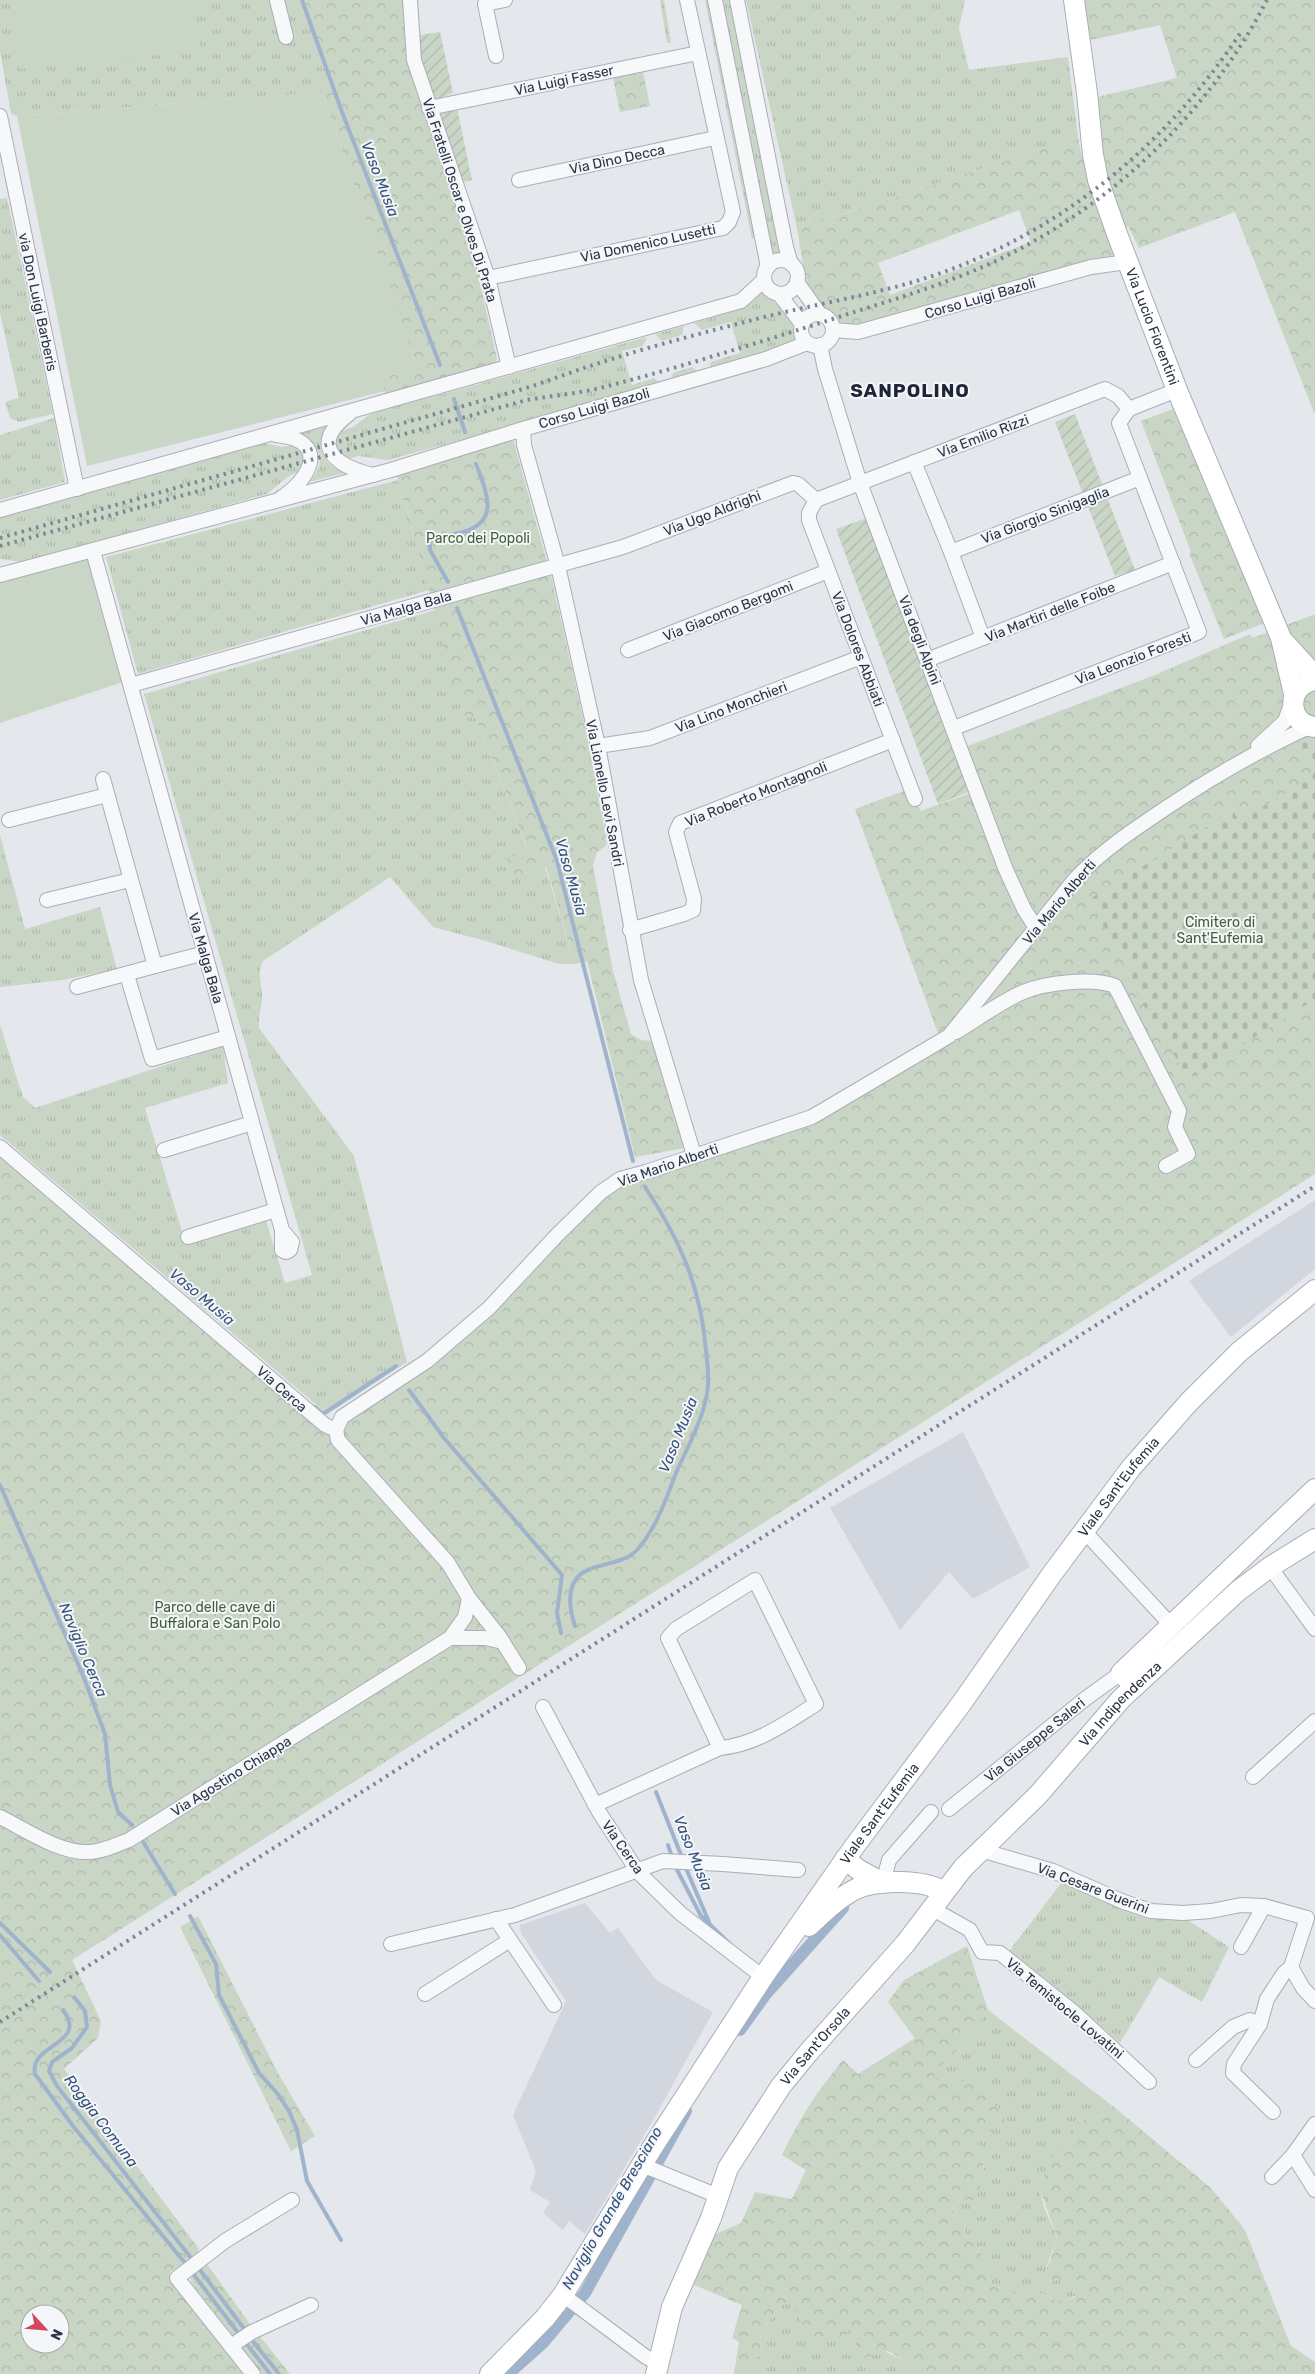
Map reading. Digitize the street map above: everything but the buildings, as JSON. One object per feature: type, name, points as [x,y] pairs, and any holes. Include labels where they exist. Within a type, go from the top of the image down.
[{"type":"street","points":[[277,0],[286,37]]},
{"type":"street","name":"Via Fratelli Oscar e Olves Di Prata","points":[[410,0],[414,60],[488,278],[509,367]]},
{"type":"street","points":[[496,56],[485,4],[505,0]]},
{"type":"street","name":"Via Domenico Lusetti","points":[[488,278],[723,228],[729,222],[733,212],[687,0]]},
{"type":"street","points":[[715,0],[769,290],[779,294],[802,324]]},
{"type":"street","points":[[738,0],[786,247],[791,264],[796,270],[797,282],[819,313]]},
{"type":"street","name":"Via Lucio Fiorentini","points":[[1074,0],[1087,93],[1092,155],[1098,180],[1127,262],[1177,390],[1281,638],[1296,717],[1312,727]]},
{"type":"street","name":"Via Luigi Fasser","points":[[430,108],[698,53]]},
{"type":"street","name":"via Don Luigi Barberis","points":[[0,116],[77,489]]},
{"type":"street","name":"Via Dino Decca","points":[[519,180],[716,138]]},
{"type":"street","points":[[0,510],[741,301],[777,261],[791,264]]},
{"type":"street","name":"Corso Luigi Bazoli","points":[[0,575],[373,475],[813,344],[826,343],[833,330],[858,332],[1091,267],[1127,262]]},
{"type":"street","points":[[779,294],[789,292],[797,282]]},
{"type":"street","points":[[813,344],[801,334],[802,324],[812,314],[819,313],[827,316],[832,323],[833,330]]},
{"type":"street","name":"Via degli Alpini","points":[[813,344],[825,369],[860,483],[1006,870],[1024,909],[1036,928]]},
{"type":"street","name":"Via Emilio Rizzi","points":[[860,483],[1105,389],[1118,396],[1129,409]]},
{"type":"street","points":[[1129,409],[1177,390]]},
{"type":"street","name":"Via Leonzio Foresti","points":[[954,728],[1199,632],[1119,423],[1129,409]]},
{"type":"street","points":[[354,411],[333,428],[328,437],[330,449],[336,459],[345,465],[373,475]]},
{"type":"street","name":"Via Lionello Levi Sandri","points":[[523,429],[524,445],[558,566],[598,746],[630,930],[641,980],[694,1155]]},
{"type":"street","points":[[270,434],[289,436],[301,441],[308,447],[311,455],[311,465],[302,480],[276,501]]},
{"type":"street","points":[[914,462],[951,552],[983,638]]},
{"type":"street","name":"Via Giorgio Sinigaglia","points":[[951,552],[1140,478]]},
{"type":"street","name":"Via Ugo Aldrighi","points":[[558,566],[623,548],[793,483],[798,484],[816,500]]},
{"type":"street","points":[[816,500],[860,483]]},
{"type":"street","name":"Via Dolores Abbiati","points":[[816,500],[809,513],[809,520],[915,799]]},
{"type":"street","name":"Via Malga Bala","points":[[93,550],[282,1230]]},
{"type":"street","name":"Via Martiri delle Foibe","points":[[927,660],[1173,563]]},
{"type":"street","name":"Via Malga Bala","points":[[131,685],[558,566]]},
{"type":"street","name":"Via Giacomo Bergomi","points":[[628,650],[828,571]]},
{"type":"street","name":"Via Lucio Fiorentini","points":[[1281,638],[1315,676]]},
{"type":"street","name":"Via Lino Monchieri","points":[[598,746],[650,738],[861,657]]},
{"type":"street","points":[[1293,698],[1306,682],[1315,680]]},
{"type":"street","name":"Via Mario Alberti","points":[[1242,760],[1285,721],[1293,698]]},
{"type":"street","name":"Via Mario Alberti","points":[[949,1036],[1076,878],[1098,855],[1120,838],[1242,760],[1312,727]]},
{"type":"street","name":"Via Roberto Montagnoli","points":[[630,930],[692,910],[694,900],[676,832],[680,823],[893,740]]},
{"type":"street","points":[[103,780],[154,966]]},
{"type":"street","points":[[9,820],[107,796]]},
{"type":"street","points":[[48,900],[130,880]]},
{"type":"street","points":[[77,987],[205,953]]},
{"type":"street","points":[[127,975],[152,1059],[228,1037]]},
{"type":"street","name":"Via Mario Alberti","points":[[336,1430],[342,1418],[427,1361],[489,1308],[556,1235],[602,1192],[620,1179],[812,1117],[1023,992],[1068,983],[1105,982],[1115,986],[1179,1111],[1175,1127],[1188,1154],[1166,1166]]},
{"type":"street","points":[[164,1150],[252,1123]]},
{"type":"street","name":"Via Cerca","points":[[0,1147],[325,1426],[336,1430],[338,1440],[448,1563],[469,1598],[503,1642],[519,1668]]},
{"type":"street","points":[[188,1237],[276,1210]]},
{"type":"street","name":"Viale Sant'Eufemia","points":[[490,2374],[566,2298],[651,2169],[708,2059],[763,1977],[845,1859],[962,1704],[1084,1531],[1131,1468],[1189,1402],[1239,1352],[1315,1290]]},
{"type":"street","name":"Via Giuseppe Saleri","points":[[949,1809],[1085,1699],[1128,1680],[1171,1625],[1231,1584],[1315,1489]]},
{"type":"street","points":[[1084,1531],[1171,1625]]},
{"type":"street","name":"Via Indipendenza","points":[[932,1908],[963,1868],[1038,1796],[1121,1699],[1128,1680],[1231,1584],[1270,1567],[1315,1539]]},
{"type":"street","points":[[1270,1567],[1315,1629]]},
{"type":"street","points":[[595,1805],[720,1748],[733,1747],[770,1733],[816,1704],[755,1580],[676,1629],[668,1638],[720,1748]]},
{"type":"street","name":"Via Agostino Chiappa","points":[[0,1817],[62,1848],[76,1852],[90,1852],[129,1840],[450,1638],[465,1617],[469,1598]]},
{"type":"street","points":[[450,1638],[485,1638],[503,1642]]},
{"type":"street","name":"Via Cerca","points":[[543,1707],[595,1805],[638,1872],[680,1914],[763,1977]]},
{"type":"street","points":[[1253,1778],[1315,1721]]},
{"type":"street","points":[[883,1883],[889,1860],[931,1812]]},
{"type":"street","name":"Via Cesare Guerini","points":[[984,1848],[990,1852],[1053,1870],[1124,1902],[1151,1911],[1183,1913],[1211,1911],[1241,1905],[1264,1906],[1311,1915],[1291,1966],[1284,1973],[1267,1999],[1260,2024],[1234,2064],[1233,2073],[1273,2112]]},
{"type":"street","points":[[845,1859],[859,1870],[883,1883]]},
{"type":"street","points":[[391,1944],[515,1915],[638,1872],[663,1861],[798,1870]]},
{"type":"street","points":[[785,1947],[830,1908],[856,1889],[883,1883],[924,1884],[936,1887],[944,1892]]},
{"type":"street","points":[[1241,1947],[1264,1906]]},
{"type":"street","name":"Via Temistocle Lovatini","points":[[932,1908],[970,1930],[982,1952],[1000,1953],[1076,2014],[1149,2082]]},
{"type":"street","name":"Via Sant'Orsola","points":[[566,2298],[657,2368],[672,2308],[728,2168],[781,2086],[905,1944],[932,1908]]},
{"type":"street","points":[[496,1919],[554,2005]]},
{"type":"street","points":[[426,1994],[510,1940]]},
{"type":"street","points":[[1291,1966],[1303,1988],[1315,2001]]},
{"type":"street","points":[[1196,2060],[1233,2027],[1250,2020],[1260,2024]]},
{"type":"street","points":[[1272,2177],[1293,2155],[1315,2124]]},
{"type":"street","points":[[1293,2155],[1315,2190]]},
{"type":"street","points":[[651,2169],[718,2196]]},
{"type":"street","points":[[252,2374],[177,2278],[225,2241],[292,2200]]},
{"type":"street","points":[[231,2346],[252,2332],[311,2305]]},
{"type":"shaded area","points":[[1315,1200],[1315,1269],[1231,1337],[1189,1281]]},
{"type":"shaded area","points":[[963,1432],[1030,1567],[973,1599],[949,1572],[900,1630],[830,1508]]},
{"type":"shaded area","points":[[585,1903],[610,1933],[618,1928],[656,1980],[713,2012],[656,2115],[585,2234],[569,2221],[563,2230],[543,2213],[550,2202],[530,2190],[536,2171],[513,2115],[566,2001],[521,1933],[520,1925]]},
{"type":"green space","points":[[0,0],[304,0],[336,91],[17,116],[11,114],[0,51]]},
{"type":"green space","points":[[13,0],[195,0],[200,51],[19,69]]},
{"type":"green space","points":[[304,0],[403,0],[408,66],[478,274],[497,359],[492,367],[386,396],[381,378],[417,368],[322,92],[335,90]]},
{"type":"green space","points":[[660,0],[664,0],[671,43],[667,43]]},
{"type":"green space","points":[[705,0],[711,0],[758,237],[752,239]]},
{"type":"green space","points":[[719,0],[732,0],[783,253],[770,258]]},
{"type":"green space","points":[[746,0],[965,0],[959,28],[969,70],[1068,57],[1078,137],[837,216],[796,224]]},
{"type":"green space","points":[[1083,0],[1315,0],[1315,415],[1235,212],[1139,248],[1128,226],[1120,235],[1126,261],[857,332],[830,315],[814,297],[805,276],[796,224],[837,216],[1078,137],[1082,158],[1102,153],[1097,97],[1177,78],[1160,25],[1091,40]],"holes":[[[1019,210],[1031,242],[890,295],[878,263]]]},
{"type":"green space","points":[[440,32],[453,93],[435,100],[420,60],[420,35]]},
{"type":"green space","points":[[643,72],[650,106],[620,112],[613,78]]},
{"type":"green space","points":[[322,92],[417,368],[381,378],[385,391],[87,466],[17,116]]},
{"type":"green space","points":[[457,108],[472,180],[459,183],[437,114]]},
{"type":"green space","points":[[7,198],[53,414],[19,422],[10,418],[5,402],[19,398],[0,313],[0,199]]},
{"type":"green space","points":[[760,289],[789,317],[794,332],[794,342],[768,355],[709,372],[711,362],[740,353],[731,322],[702,330],[694,323],[735,311]]},
{"type":"green space","points":[[684,326],[682,335],[662,341],[655,334]]},
{"type":"green space","points":[[647,337],[643,346],[622,351],[632,385],[654,378],[662,385],[388,460],[358,456],[348,459],[338,454],[334,441],[339,432],[353,427],[377,409],[435,396]]},
{"type":"green space","points":[[692,367],[701,374],[670,383],[673,373]]},
{"type":"green space","points":[[1173,409],[1265,623],[1224,639],[1189,553],[1191,552],[1141,421]]},
{"type":"green space","points":[[1075,414],[1135,570],[1115,576],[1055,422]]},
{"type":"green space","points":[[54,418],[65,482],[0,500],[0,435]]},
{"type":"green space","points":[[330,422],[322,437],[321,451],[329,464],[344,473],[309,482],[319,467],[319,453],[305,435],[297,431]]},
{"type":"green space","name":"Parco dei Popoli","points":[[513,439],[552,580],[590,749],[607,845],[597,852],[593,866],[613,971],[631,1034],[641,1040],[652,1041],[685,1148],[635,1157],[587,961],[575,964],[546,867],[511,877],[505,860],[528,850],[475,716],[465,718],[396,473]]},
{"type":"green space","points":[[255,441],[283,447],[294,445],[303,450],[306,456],[299,472],[289,476],[267,494],[22,562],[0,559],[0,518],[8,511]]},
{"type":"green space","points":[[398,480],[429,590],[138,674],[106,557]]},
{"type":"green space","points":[[867,518],[969,792],[938,804],[836,529]]},
{"type":"green space","points":[[90,558],[123,682],[0,723],[0,581]]},
{"type":"green space","points":[[436,610],[465,718],[475,716],[528,851],[511,877],[545,867],[575,964],[559,964],[486,941],[433,927],[390,877],[263,961],[260,971],[262,1000],[259,1028],[354,1156],[407,1362],[327,1414],[0,1135],[0,1025],[23,1097],[35,1108],[223,1046],[228,1083],[145,1108],[184,1238],[264,1214],[285,1283],[312,1275],[144,694]]},
{"type":"green space","name":"Parco delle cave di Buffalora e San Polo","points":[[1315,614],[1315,1174],[72,1960],[101,2021],[98,2038],[64,2069],[199,2249],[197,2250],[199,2253],[170,2272],[187,2301],[243,2374],[0,2374],[0,1152],[326,1431],[424,1365],[621,1182],[813,1122],[942,1044],[855,809],[909,789],[921,811],[982,789],[965,747],[1155,675],[1250,634],[1252,638]]},
{"type":"green space","points":[[1296,741],[1315,743],[1315,770]]},
{"type":"green space","name":"Cimitero di Sant'Eufemia","points":[[1315,773],[1315,999],[1189,1079],[1125,975],[1131,963],[1125,961],[1088,900],[1233,811],[1240,822]]},
{"type":"green space","points":[[0,835],[25,929],[100,907],[117,969],[62,980],[0,987]]},
{"type":"green space","points":[[1065,1878],[1115,1906],[1138,1913],[1186,1919],[1229,1947],[1202,2002],[1159,1977],[1120,2043],[1089,2016],[1007,1954]]},
{"type":"green space","points":[[198,1916],[278,2073],[315,2136],[291,2151],[180,1927]]},
{"type":"green space","points":[[967,1946],[988,2010],[963,2045],[939,2067],[935,2074],[936,2080],[942,2081],[948,2077],[953,2088],[970,2076],[985,2088],[1006,2122],[978,2140],[985,2174],[975,2200],[960,2200],[951,2210],[964,2220],[965,2235],[984,2257],[991,2285],[1017,2295],[1042,2293],[1056,2301],[1066,2301],[1075,2297],[1074,2286],[1064,2279],[1048,2281],[1044,2275],[1057,2237],[1039,2187],[1057,2148],[1078,2121],[1119,2111],[1212,2189],[1245,2230],[1291,2346],[1315,2362],[1315,2374],[914,2374],[906,2362],[888,2351],[861,2359],[853,2350],[858,2338],[852,2328],[840,2341],[823,2342],[805,2332],[799,2314],[789,2303],[779,2307],[761,2332],[760,2356],[750,2360],[746,2374],[734,2374],[739,2342],[732,2338],[742,2305],[687,2282],[711,2236],[741,2223],[755,2192],[792,2199],[806,2170],[782,2155],[802,2117],[825,2082],[843,2060],[858,2074],[915,2038],[888,2002],[904,1980]]},
{"type":"green space","points":[[988,2010],[1119,2111],[1078,2121],[1039,2187],[1044,2207],[1057,2237],[1044,2275],[1048,2281],[1064,2279],[1074,2286],[1075,2296],[1066,2301],[1056,2301],[1042,2293],[1017,2295],[991,2285],[984,2257],[965,2235],[964,2220],[951,2210],[985,2174],[978,2140],[1006,2122],[942,2081],[936,2080],[935,2074],[939,2067],[963,2045]]},
{"type":"green space","points":[[207,2264],[252,2327],[234,2338],[191,2282],[191,2276]]},
{"type":"green space","points":[[789,2302],[799,2314],[805,2332],[852,2328],[858,2338],[906,2362],[914,2374],[746,2374],[750,2360],[760,2356],[761,2332],[779,2307]]},
{"type":"green space","points":[[258,2334],[290,2374],[262,2374],[241,2348]]},
{"type":"waterway","name":"Vaso Musia","points":[[302,0],[342,112],[440,365]]},
{"type":"waterway","name":"Vaso Musia","points":[[454,399],[465,432]]},
{"type":"waterway","name":"Vaso Musia","points":[[448,582],[430,550],[430,542],[442,536],[463,532],[475,527],[482,521],[488,504],[484,484],[476,464]]},
{"type":"waterway","name":"Vaso Musia","points":[[457,608],[557,861],[633,1161]]},
{"type":"waterway","name":"Vaso Musia","points":[[575,1626],[570,1602],[573,1584],[581,1574],[630,1555],[644,1542],[655,1523],[692,1439],[707,1397],[708,1370],[703,1328],[694,1285],[669,1226],[645,1187]]},
{"type":"waterway","name":"Vaso Musia","points":[[315,1407],[323,1414],[396,1366]]},
{"type":"waterway","name":"Vaso Musia","points":[[409,1390],[444,1438],[562,1575],[557,1613],[561,1633]]},
{"type":"waterway","name":"Naviglio Cerca","points":[[0,1485],[84,1678],[105,1734],[110,1785],[118,1812],[132,1825]]},
{"type":"waterway","name":"Vaso Musia","points":[[656,1792],[683,1860]]},
{"type":"waterway","name":"Naviglio Cerca","points":[[142,1840],[175,1894]]},
{"type":"waterway","name":"Vaso Musia","points":[[668,1845],[672,1857]]},
{"type":"waterway","name":"Vaso Musia","points":[[674,1864],[701,1916],[731,1945]]},
{"type":"waterway","name":"Vaso Musia","points":[[685,1866],[709,1922]]},
{"type":"waterway","name":"Naviglio Grande Bresciano","points":[[740,2030],[766,1994],[843,1908]]},
{"type":"waterway","name":"Naviglio Cerca","points":[[190,1916],[216,1964],[219,1995],[259,2073],[277,2093],[289,2111],[297,2130],[307,2181],[341,2240]]},
{"type":"waterway","name":"Roggia Comuna","points":[[0,1923],[50,1972]]},
{"type":"waterway","points":[[0,1935],[39,1981]]},
{"type":"waterway","name":"Roggia Comuna","points":[[74,1997],[85,2011],[87,2027],[72,2048],[52,2062],[49,2071],[57,2086],[191,2258]]},
{"type":"waterway","points":[[63,2010],[69,2022],[69,2030],[64,2037],[40,2056],[36,2064],[35,2074],[73,2126],[185,2263]]},
{"type":"waterway","name":"Naviglio Grande Bresciano","points":[[508,2374],[543,2343],[585,2293],[686,2111]]},
{"type":"waterway","name":"Roggia Comuna","points":[[200,2270],[245,2330]]},
{"type":"waterway","points":[[194,2275],[239,2334]]},
{"type":"waterway","name":"Roggia Comuna","points":[[251,2339],[279,2374]]},
{"type":"waterway","points":[[246,2343],[270,2374]]},
{"type":"railway","points":[[0,546],[527,400],[596,389],[650,375],[892,300],[973,271],[1019,249],[1063,224],[1105,194],[1144,161],[1180,125],[1212,86],[1242,44],[1267,0]]},
{"type":"railway","points":[[0,538],[523,389],[648,348],[767,316],[901,285],[971,261],[1018,239],[1062,213],[1103,183],[1142,150],[1178,114],[1211,74],[1241,32]]},
{"type":"railway","points":[[0,2022],[1315,1186]]},
{"type":"district","name":"SANPOLINO","points":[[910,390]]}]
